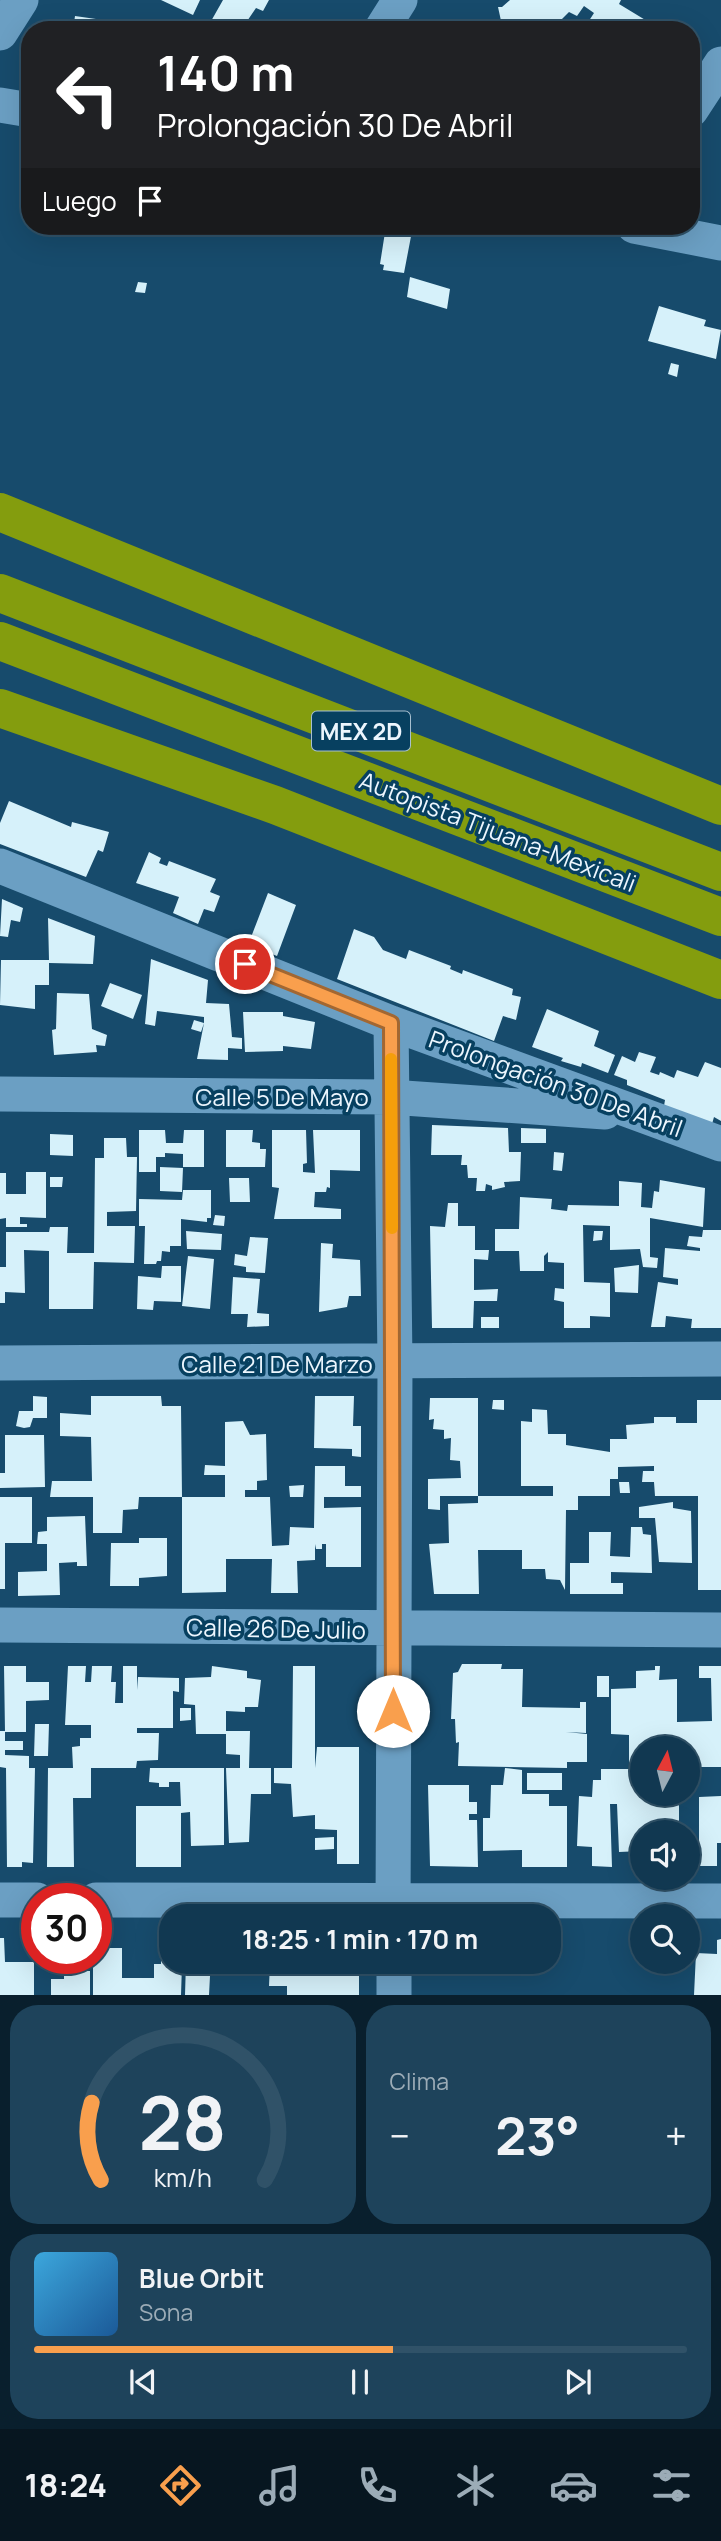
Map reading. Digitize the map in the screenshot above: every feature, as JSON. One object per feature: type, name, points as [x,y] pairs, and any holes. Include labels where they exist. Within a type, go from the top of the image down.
[{"type":"highway","points":[[0,512],[721,806]]},
{"type":"highway","name":"Autopista Tijuana-Mexicali","points":[[0,593],[721,872]]},
{"type":"highway","name":"Autopista Tijuana-Mexicali","points":[[0,640],[721,917]]},
{"type":"highway","points":[[0,708],[275,805],[721,979]]},
{"type":"street","points":[[0,33],[21,0]]},
{"type":"street","points":[[387,21],[400,0]]},
{"type":"street","points":[[700,96],[721,64]]},
{"type":"street","points":[[0,105],[21,108]]},
{"type":"street","points":[[680,235],[721,243]]},
{"type":"street","name":"Prolongación 30 De Abril","points":[[0,866],[391,1023],[721,1144]]},
{"type":"street","points":[[391,1023],[395,1363],[393,1904]]},
{"type":"street","name":"Calle 5 De Mayo","points":[[0,1094],[390,1097],[647,1115]]},
{"type":"street","name":"Calle 21 De Marzo","points":[[0,1363],[395,1363],[721,1359]]},
{"type":"street","name":"Calle 26 De Julio","points":[[0,1625],[721,1630]]},
{"type":"street","points":[[0,1900],[21,1900]]},
{"type":"street","points":[[112,1900],[244,1904]]},
{"type":"street","points":[[561,1904],[721,1901]]},
{"type":"street","points":[[394,1974],[394,1995]]},
{"type":"building","points":[[161,0],[200,0],[193,15]]},
{"type":"building","points":[[223,0],[269,0],[263,11],[256,8],[247,21],[211,21]]},
{"type":"building","points":[[510,0],[621,0],[619,4],[647,21],[589,21],[594,13],[584,6],[577,16],[569,12],[560,21],[501,21],[498,7]]},
{"type":"building","points":[[75,16],[110,21],[74,21]]},
{"type":"building","points":[[385,235],[411,235],[404,273],[383,270],[384,265],[380,264]]},
{"type":"building","points":[[410,277],[450,289],[447,309],[407,297]]},
{"type":"building","points":[[138,282],[147,283],[145,293],[135,292]]},
{"type":"building","points":[[659,306],[706,320],[704,326],[721,330],[716,359],[648,341]]},
{"type":"building","points":[[671,363],[679,365],[677,377],[668,374]]},
{"type":"building","points":[[9,801],[71,827],[72,822],[109,832],[103,852],[98,850],[86,877],[0,844],[0,823]]},
{"type":"building","points":[[149,852],[161,858],[159,863],[167,866],[169,861],[216,879],[210,892],[220,896],[214,912],[204,909],[198,924],[173,913],[179,897],[136,883]]},
{"type":"building","points":[[268,893],[296,905],[277,956],[248,945]]},
{"type":"building","points":[[2,899],[23,908],[20,922],[11,920],[8,937],[0,936]]},
{"type":"building","points":[[48,918],[95,936],[93,964],[49,963],[49,985],[35,985],[35,1009],[0,1005],[1,960],[49,960]]},
{"type":"building","points":[[354,929],[374,937],[383,950],[406,959],[409,950],[451,966],[450,969],[462,974],[463,970],[513,989],[512,995],[521,997],[516,1020],[503,1016],[494,1041],[337,979]]},
{"type":"building","points":[[151,959],[208,980],[206,1003],[229,1004],[232,1037],[242,1038],[242,1049],[228,1048],[228,1060],[197,1059],[204,1017],[157,1011],[155,1026],[145,1024]]},
{"type":"building","points":[[110,983],[142,995],[133,1019],[101,1006]]},
{"type":"building","points":[[57,993],[89,994],[92,1029],[107,1035],[105,1046],[96,1045],[97,1052],[54,1055],[52,1030],[56,1029]]},
{"type":"building","points":[[547,1009],[599,1031],[594,1046],[615,1055],[608,1073],[582,1063],[581,1067],[561,1061],[563,1058],[532,1047]]},
{"type":"building","points":[[243,1012],[283,1012],[283,1016],[315,1022],[311,1049],[283,1046],[283,1051],[245,1052]]},
{"type":"building","points":[[194,1020],[204,1023],[201,1032],[191,1029]]},
{"type":"building","points":[[639,1052],[656,1057],[650,1072],[659,1075],[660,1072],[674,1078],[677,1070],[698,1077],[705,1062],[721,1068],[721,1121],[714,1117],[712,1124],[664,1106],[665,1100],[627,1085],[627,1080],[614,1075],[622,1056],[635,1062]]},
{"type":"building","points":[[432,1125],[508,1128],[509,1152],[521,1152],[520,1181],[504,1182],[505,1187],[492,1190],[492,1186],[486,1184],[485,1191],[476,1191],[477,1178],[468,1178],[467,1165],[461,1165],[462,1155],[431,1155]]},
{"type":"building","points":[[521,1128],[546,1129],[546,1143],[521,1143]]},
{"type":"building","points":[[139,1130],[165,1130],[166,1143],[183,1143],[184,1130],[204,1130],[204,1167],[183,1167],[183,1154],[165,1153],[165,1157],[156,1157],[156,1172],[139,1172]]},
{"type":"building","points":[[226,1130],[253,1130],[252,1142],[260,1143],[260,1149],[266,1149],[265,1167],[226,1167]]},
{"type":"building","points":[[272,1130],[306,1130],[307,1163],[303,1164],[303,1172],[315,1173],[313,1130],[360,1130],[360,1171],[330,1170],[330,1188],[327,1187],[326,1192],[315,1192],[314,1207],[341,1209],[341,1219],[274,1219],[279,1188],[272,1187]]},
{"type":"building","points":[[50,1134],[73,1135],[73,1156],[50,1155]]},
{"type":"building","points":[[104,1138],[126,1138],[127,1157],[137,1157],[136,1211],[107,1212],[107,1226],[135,1226],[134,1263],[94,1262],[93,1309],[49,1309],[49,1251],[24,1250],[25,1293],[5,1292],[5,1303],[0,1303],[0,1267],[6,1267],[6,1232],[49,1232],[50,1227],[68,1227],[67,1253],[94,1253],[95,1158],[104,1158]]},
{"type":"building","points":[[554,1152],[564,1153],[562,1171],[553,1170]]},
{"type":"building","points":[[160,1167],[183,1168],[182,1192],[160,1191]]},
{"type":"building","points":[[26,1172],[46,1172],[46,1218],[20,1217],[20,1224],[27,1224],[27,1227],[6,1227],[6,1218],[0,1219],[0,1173],[6,1173],[6,1194],[26,1194]]},
{"type":"building","points":[[50,1177],[63,1177],[62,1187],[50,1187]]},
{"type":"building","points":[[229,1178],[249,1178],[250,1202],[230,1202]]},
{"type":"building","points":[[660,1180],[705,1188],[703,1227],[650,1218],[650,1257],[658,1258],[657,1268],[643,1267],[640,1249],[610,1250],[610,1226],[583,1225],[584,1282],[610,1283],[610,1317],[590,1316],[590,1328],[564,1328],[564,1302],[554,1300],[555,1288],[564,1289],[564,1263],[548,1262],[548,1252],[544,1256],[544,1271],[520,1271],[519,1251],[495,1251],[495,1229],[519,1229],[520,1197],[552,1199],[551,1209],[567,1211],[568,1205],[619,1206],[619,1181],[642,1183],[641,1207],[652,1208],[654,1191],[659,1192]]},
{"type":"building","points":[[183,1190],[211,1190],[211,1218],[207,1218],[207,1222],[181,1219],[181,1246],[170,1246],[170,1252],[162,1251],[161,1261],[156,1264],[144,1264],[145,1226],[139,1226],[139,1199],[182,1200]]},
{"type":"building","points":[[448,1203],[458,1203],[458,1226],[475,1226],[475,1250],[489,1250],[488,1260],[474,1259],[474,1290],[498,1289],[497,1301],[474,1301],[473,1328],[432,1328],[430,1226],[445,1227]]},
{"type":"building","points":[[215,1215],[225,1216],[224,1226],[213,1225]]},
{"type":"building","points":[[703,1230],[721,1230],[721,1328],[691,1328],[692,1319],[666,1316],[665,1327],[651,1327],[658,1282],[678,1285],[678,1279],[663,1277],[665,1248],[700,1251],[700,1248],[687,1246],[689,1236],[702,1237]]},
{"type":"building","points":[[186,1231],[222,1234],[221,1250],[187,1249]]},
{"type":"building","points":[[594,1231],[603,1231],[602,1240],[593,1241]]},
{"type":"building","points":[[250,1237],[268,1238],[265,1273],[246,1272],[246,1267],[234,1265],[235,1254],[247,1256]]},
{"type":"building","points":[[321,1243],[333,1244],[332,1258],[360,1260],[361,1296],[349,1296],[347,1307],[319,1312]]},
{"type":"building","points":[[188,1256],[214,1259],[210,1309],[182,1306]]},
{"type":"building","points":[[639,1265],[638,1293],[615,1292],[614,1268]]},
{"type":"building","points":[[162,1266],[181,1266],[181,1302],[154,1301],[153,1310],[137,1309],[138,1276],[161,1278]]},
{"type":"building","points":[[233,1277],[260,1279],[257,1313],[269,1314],[269,1326],[247,1327],[248,1314],[231,1314]]},
{"type":"building","points":[[481,1317],[499,1317],[499,1328],[481,1328]]},
{"type":"building","points":[[33,1396],[47,1397],[47,1418],[33,1418],[30,1427],[16,1426],[19,1411],[33,1411]]},
{"type":"building","points":[[91,1396],[161,1396],[162,1406],[181,1406],[182,1497],[139,1497],[138,1509],[123,1510],[122,1533],[93,1533],[93,1497],[50,1497],[52,1481],[92,1481],[91,1437],[60,1436],[60,1413],[91,1415]]},
{"type":"building","points":[[315,1396],[354,1396],[353,1426],[361,1426],[361,1457],[352,1456],[352,1449],[314,1448]]},
{"type":"building","points":[[430,1398],[478,1398],[478,1496],[440,1496],[440,1510],[428,1509],[428,1479],[461,1478],[460,1461],[450,1460],[451,1438],[444,1439],[444,1430],[433,1429],[434,1419],[429,1420]]},
{"type":"building","points":[[493,1400],[504,1400],[504,1410],[492,1409]]},
{"type":"building","points":[[697,1400],[721,1400],[721,1590],[698,1590],[698,1496],[655,1496],[654,1482],[642,1482],[643,1471],[654,1471],[654,1466],[618,1467],[618,1479],[610,1479],[610,1496],[578,1496],[578,1510],[566,1510],[565,1590],[560,1580],[546,1579],[545,1569],[522,1569],[522,1550],[478,1550],[479,1594],[434,1594],[429,1544],[449,1543],[448,1504],[478,1503],[478,1496],[553,1496],[553,1486],[521,1486],[521,1421],[532,1422],[532,1409],[547,1410],[548,1434],[566,1434],[566,1445],[610,1452],[610,1439],[627,1439],[626,1425],[654,1423],[654,1417],[676,1417],[676,1423],[697,1423]]},
{"type":"building","points":[[243,1421],[250,1435],[266,1434],[267,1480],[257,1481],[257,1490],[245,1490],[245,1497],[270,1497],[272,1546],[289,1545],[290,1527],[314,1528],[315,1466],[345,1466],[345,1486],[361,1486],[361,1497],[324,1497],[324,1508],[361,1507],[361,1567],[326,1567],[326,1544],[322,1544],[322,1549],[316,1549],[315,1544],[315,1560],[297,1561],[298,1593],[271,1593],[272,1559],[226,1559],[226,1592],[182,1593],[182,1497],[225,1497],[225,1475],[204,1475],[205,1465],[225,1466],[225,1422]]},
{"type":"building","points":[[5,1435],[44,1435],[45,1487],[0,1488],[0,1473],[5,1473]]},
{"type":"building","points":[[619,1482],[629,1482],[630,1493],[620,1493]]},
{"type":"building","points":[[304,1485],[303,1497],[290,1497],[289,1486]]},
{"type":"building","points":[[0,1497],[32,1497],[32,1543],[5,1543],[5,1589],[0,1589]]},
{"type":"building","points":[[673,1502],[673,1508],[691,1511],[692,1563],[659,1562],[655,1518],[639,1518],[639,1507]]},
{"type":"building","points":[[85,1516],[87,1566],[77,1566],[77,1562],[59,1563],[60,1595],[18,1596],[18,1572],[47,1571],[47,1544],[37,1544],[38,1532],[47,1531],[47,1517]]},
{"type":"building","points":[[631,1527],[642,1527],[643,1534],[651,1535],[652,1573],[611,1572],[611,1583],[623,1583],[623,1594],[570,1594],[570,1563],[589,1563],[589,1532],[611,1532],[610,1556],[630,1557]]},
{"type":"building","points":[[139,1538],[167,1538],[167,1576],[139,1578],[139,1586],[110,1586],[111,1543],[139,1543]]},
{"type":"building","points":[[462,1664],[502,1664],[501,1669],[523,1669],[522,1707],[580,1708],[580,1702],[586,1702],[586,1733],[566,1732],[587,1734],[587,1762],[567,1762],[567,1768],[458,1766],[459,1742],[456,1743],[455,1719],[451,1719],[453,1673],[458,1672]]},
{"type":"building","points":[[4,1666],[26,1666],[26,1682],[49,1682],[49,1700],[26,1701],[26,1732],[5,1732]]},
{"type":"building","points":[[68,1666],[86,1666],[85,1682],[91,1682],[92,1666],[112,1666],[111,1682],[116,1682],[115,1703],[123,1703],[123,1666],[137,1666],[137,1690],[138,1677],[179,1678],[179,1692],[173,1691],[173,1728],[137,1728],[137,1733],[159,1733],[158,1760],[137,1761],[136,1768],[91,1768],[91,1798],[73,1798],[74,1867],[47,1867],[48,1768],[73,1768],[72,1747],[80,1746],[80,1738],[91,1738],[91,1725],[65,1725]]},
{"type":"building","points":[[212,1666],[247,1671],[247,1678],[261,1680],[258,1707],[245,1707],[245,1712],[226,1711],[226,1731],[250,1731],[249,1768],[271,1768],[271,1794],[251,1794],[249,1842],[229,1843],[226,1768],[240,1768],[240,1755],[226,1754],[226,1734],[196,1734],[195,1705],[184,1704],[185,1678],[211,1677]]},
{"type":"building","points":[[293,1666],[315,1666],[315,1768],[317,1747],[359,1747],[359,1864],[337,1864],[337,1830],[315,1829],[315,1815],[293,1817],[291,1784],[274,1783],[274,1768],[292,1768]]},
{"type":"building","points":[[655,1666],[660,1666],[659,1680],[677,1679],[677,1722],[712,1721],[711,1678],[699,1678],[699,1666],[721,1666],[721,1767],[700,1767],[700,1736],[630,1736],[630,1806],[679,1806],[679,1820],[630,1820],[630,1852],[619,1852],[617,1804],[610,1804],[612,1867],[592,1866],[592,1847],[577,1846],[579,1796],[592,1797],[593,1780],[601,1780],[601,1769],[629,1769],[629,1735],[611,1734],[611,1689],[636,1688],[636,1671],[655,1670]]},
{"type":"building","points":[[597,1676],[609,1676],[609,1697],[597,1697]]},
{"type":"building","points":[[180,1708],[191,1708],[191,1720],[180,1721]]},
{"type":"building","points":[[35,1724],[49,1724],[48,1756],[34,1756]]},
{"type":"building","points":[[0,1731],[5,1731],[5,1741],[23,1741],[23,1750],[5,1750],[5,1755],[29,1756],[29,1768],[35,1768],[33,1863],[22,1862],[22,1867],[7,1867],[6,1768],[0,1767]]},
{"type":"building","points":[[150,1768],[224,1768],[224,1845],[191,1846],[190,1812],[181,1813],[181,1867],[136,1867],[136,1806],[181,1806],[180,1782],[169,1782],[169,1787],[159,1787],[159,1783],[149,1782]]},
{"type":"building","points":[[505,1768],[522,1770],[522,1794],[549,1794],[549,1806],[567,1806],[567,1867],[522,1867],[522,1850],[483,1851],[483,1818],[490,1818],[491,1785],[503,1785]]},
{"type":"building","points":[[527,1773],[562,1773],[562,1790],[527,1790]]},
{"type":"building","points":[[428,1785],[469,1785],[469,1802],[477,1802],[477,1814],[469,1814],[469,1820],[477,1820],[478,1867],[430,1866]]},
{"type":"building","points":[[721,1796],[721,1843],[717,1843],[717,1866],[700,1866],[700,1797]]},
{"type":"building","points":[[334,1837],[334,1849],[315,1850],[315,1838]]},
{"type":"building","points":[[0,1938],[4,1938],[5,1962],[21,1962],[21,1974],[34,1974],[34,1995],[0,1995]]},
{"type":"building","points":[[721,1939],[721,1995],[694,1995],[695,1974],[700,1974],[700,1953],[717,1954],[717,1940]]},
{"type":"building","points":[[112,1948],[122,1948],[122,1978],[154,1978],[154,1964],[159,1964],[159,1974],[182,1974],[181,1995],[93,1995],[93,1974],[112,1974]]},
{"type":"building","points":[[64,1974],[90,1974],[90,1995],[51,1995],[51,1979],[64,1979]]},
{"type":"building","points":[[186,1974],[227,1974],[210,1976],[209,1995],[185,1995]]},
{"type":"building","points":[[270,1974],[359,1974],[359,1995],[287,1995],[287,1986],[269,1986]]},
{"type":"slow traffic","points":[[391,1059],[392,1228]]},
{"type":"route","points":[[245,964],[391,1023],[395,1363],[393,1711]]}]
